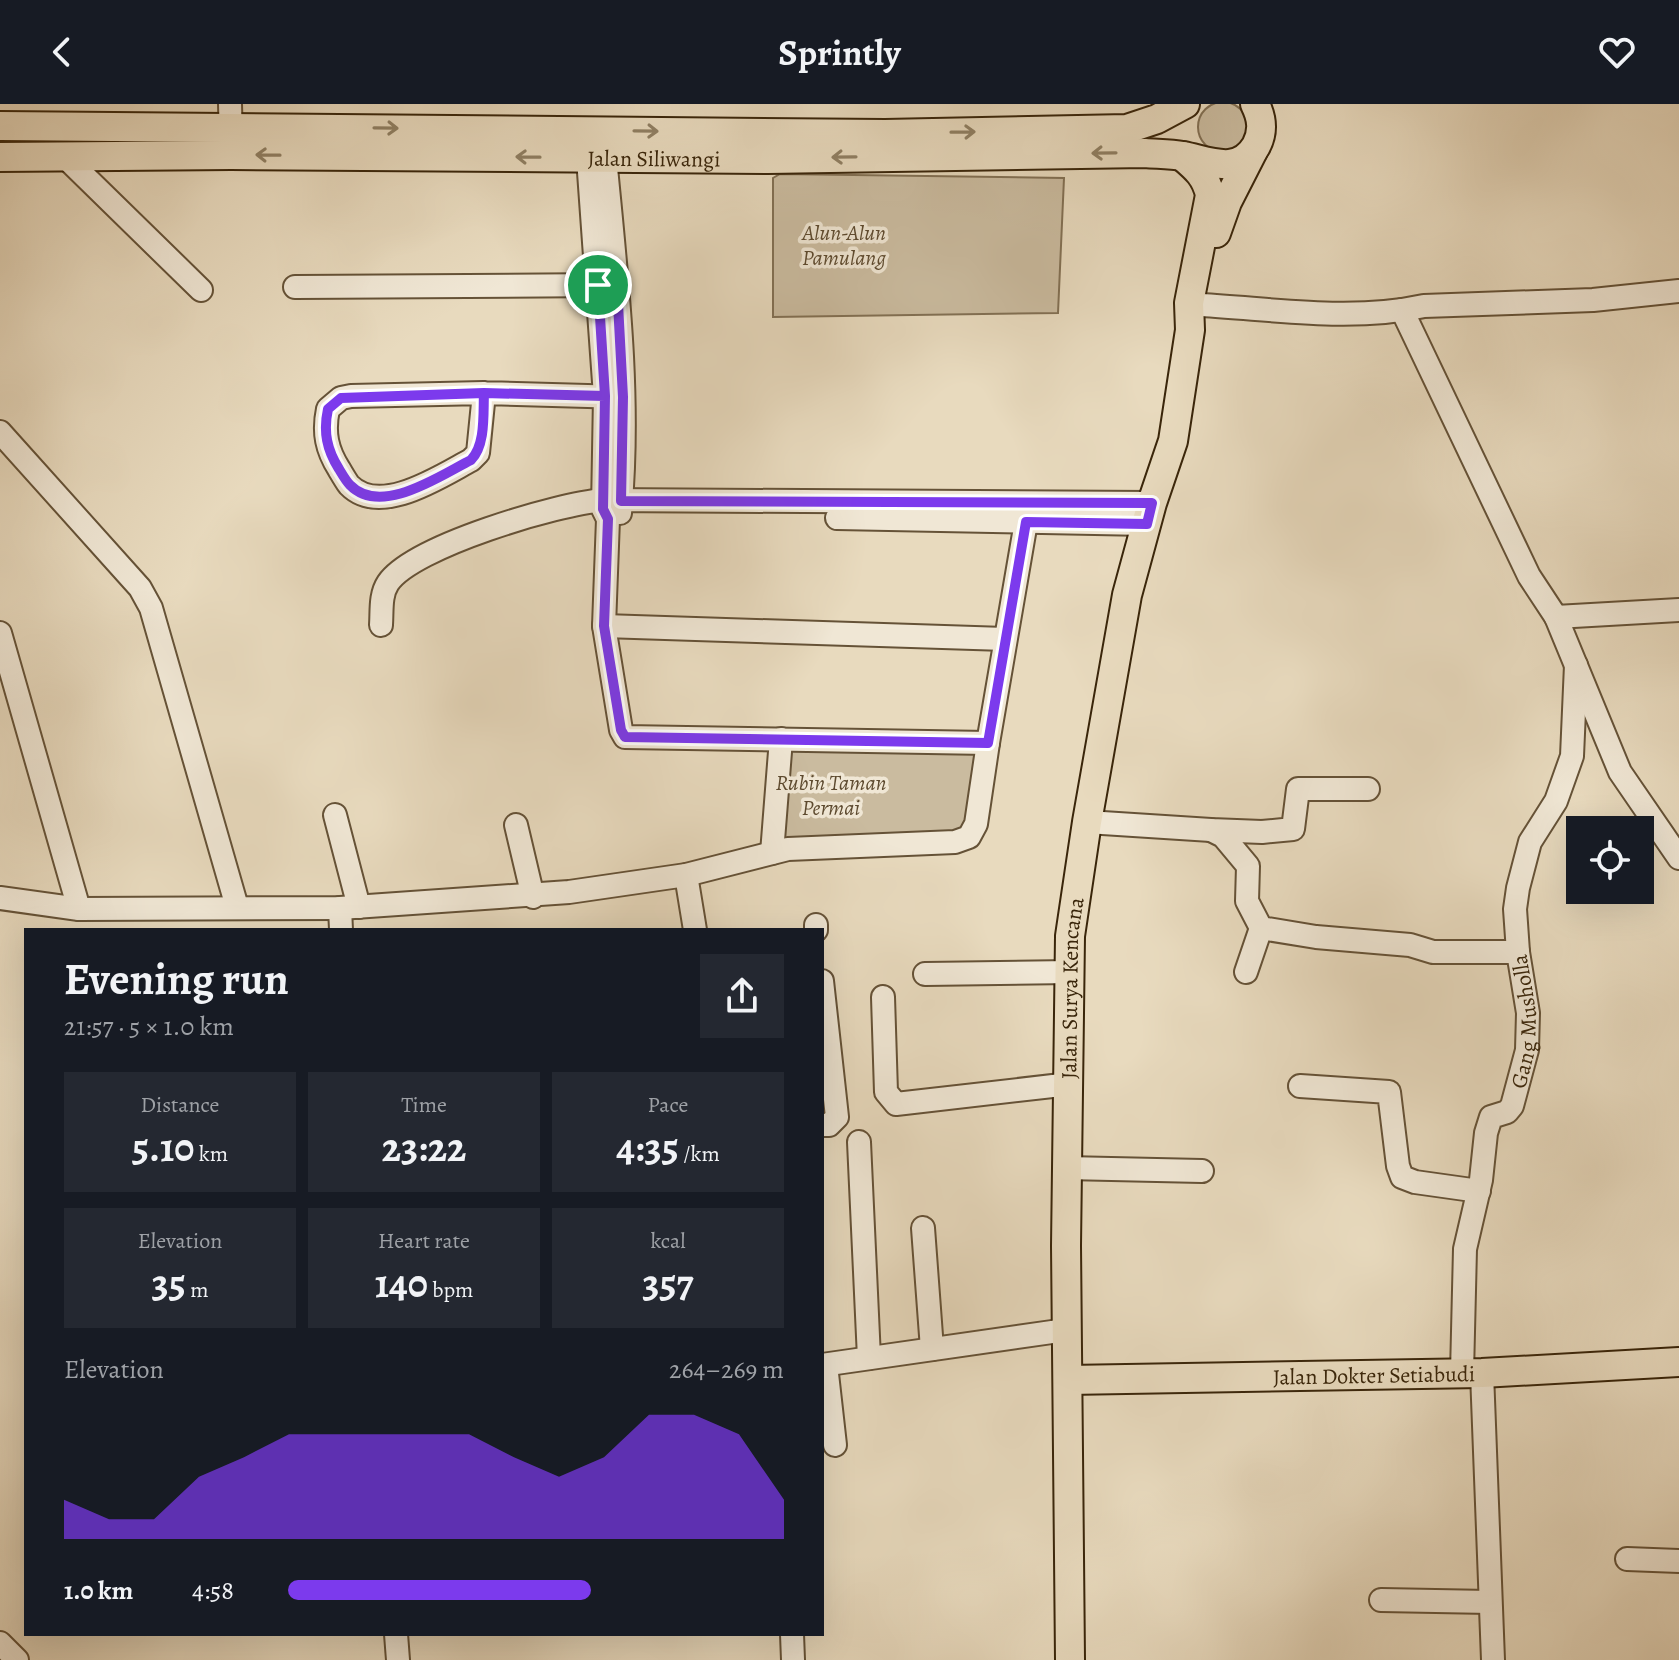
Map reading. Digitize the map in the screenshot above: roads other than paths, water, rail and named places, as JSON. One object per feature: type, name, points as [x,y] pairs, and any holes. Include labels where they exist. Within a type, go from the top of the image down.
[{"type":"main road","name":"Jalan Siliwangi","points":[[0,126],[885,134],[1127,129],[1157,119],[1185,104]]},
{"type":"main road","points":[[1253,151],[1262,128],[1255,104]]},
{"type":"main road","name":"Jalan Siliwangi","points":[[0,157],[65,157],[231,128],[596,157],[768,159],[1145,153],[1182,156],[1219,165],[1243,159],[1253,151]]},
{"type":"main road","name":"Jalan Surya Kencana","points":[[1070,1660],[1066,1168],[1070,1084],[1070,936],[1127,595],[1173,441],[1195,317],[1215,237],[1227,202],[1253,151]]},
{"type":"main road","name":"Jalan Surya Kencana","points":[[1182,156],[1207,182],[1210,195],[1189,303],[1195,317]]},
{"type":"main road","name":"Jalan Dokter Setiabudi","points":[[1068,1380],[1472,1373],[1679,1362]]},
{"type":"street","points":[[65,157],[201,290]]},
{"type":"street","points":[[596,157],[614,396],[613,508],[604,626],[621,730],[625,737],[988,743]]},
{"type":"street","points":[[295,287],[608,285]]},
{"type":"street","points":[[1195,317],[1350,314],[1424,306],[1593,300],[1679,291]]},
{"type":"street","points":[[1402,310],[1529,576],[1556,617],[1620,772],[1679,858]]},
{"type":"street","points":[[484,393],[478,453],[471,460],[413,489],[382,497],[361,492],[350,486],[329,452],[325,433],[328,409],[341,398],[484,393],[614,396]]},
{"type":"street","points":[[0,432],[140,588],[151,608],[237,907]]},
{"type":"street","points":[[381,625],[383,595],[389,581],[412,561],[500,524],[578,502],[613,508],[1150,514]]},
{"type":"street","points":[[913,511],[1026,522],[1150,514]]},
{"type":"street","points":[[0,898],[79,909],[237,907],[347,915],[533,897],[686,875],[788,849],[955,842],[969,837],[976,824],[1026,522]]},
{"type":"street","points":[[1556,617],[1679,610]]},
{"type":"street","points":[[604,626],[1005,639]]},
{"type":"street","points":[[0,633],[79,909]]},
{"type":"street","name":"Gang Musholla","points":[[1493,1660],[1465,1249],[1479,1191],[1489,1121],[1512,1106],[1527,1050],[1528,997],[1518,952],[1515,909],[1522,866],[1537,828],[1556,801],[1572,756],[1576,665]]},
{"type":"street","points":[[772,853],[781,739]]},
{"type":"street","points":[[1087,822],[1262,832],[1293,829],[1298,789],[1368,789]]},
{"type":"street","points":[[335,815],[347,915]]},
{"type":"street","points":[[516,825],[533,897]]},
{"type":"street","points":[[1211,830],[1223,836],[1248,866],[1247,901],[1261,928],[1246,972]]},
{"type":"street","points":[[686,875],[695,928]]},
{"type":"street","points":[[1261,928],[1316,937],[1410,945],[1433,952],[1518,952]]},
{"type":"street","points":[[925,974],[1071,972]]},
{"type":"street","points":[[883,997],[886,1092],[896,1104],[1070,1084]]},
{"type":"street","points":[[824,999],[837,1117],[829,1125],[824,1125]]},
{"type":"street","points":[[1300,1086],[1389,1092],[1402,1177],[1415,1182],[1479,1191]]},
{"type":"street","points":[[859,1142],[869,1358]]},
{"type":"street","points":[[1066,1168],[1202,1171]]},
{"type":"street","points":[[923,1228],[932,1349]]},
{"type":"street","points":[[835,1445],[824,1365],[1066,1330]]},
{"type":"street","points":[[1627,1559],[1679,1561]]},
{"type":"street","points":[[1381,1600],[1490,1602]]},
{"type":"street","points":[[396,1636],[398,1660]]},
{"type":"street","points":[[792,1636],[793,1660]]},
{"type":"street","points":[[0,1643],[17,1660]]},
{"type":"park label","name":"Alun-Alun Pamulang","points":[[844,244]]},
{"type":"park label","name":"Rubin Taman Permai","points":[[831,794]]}]
